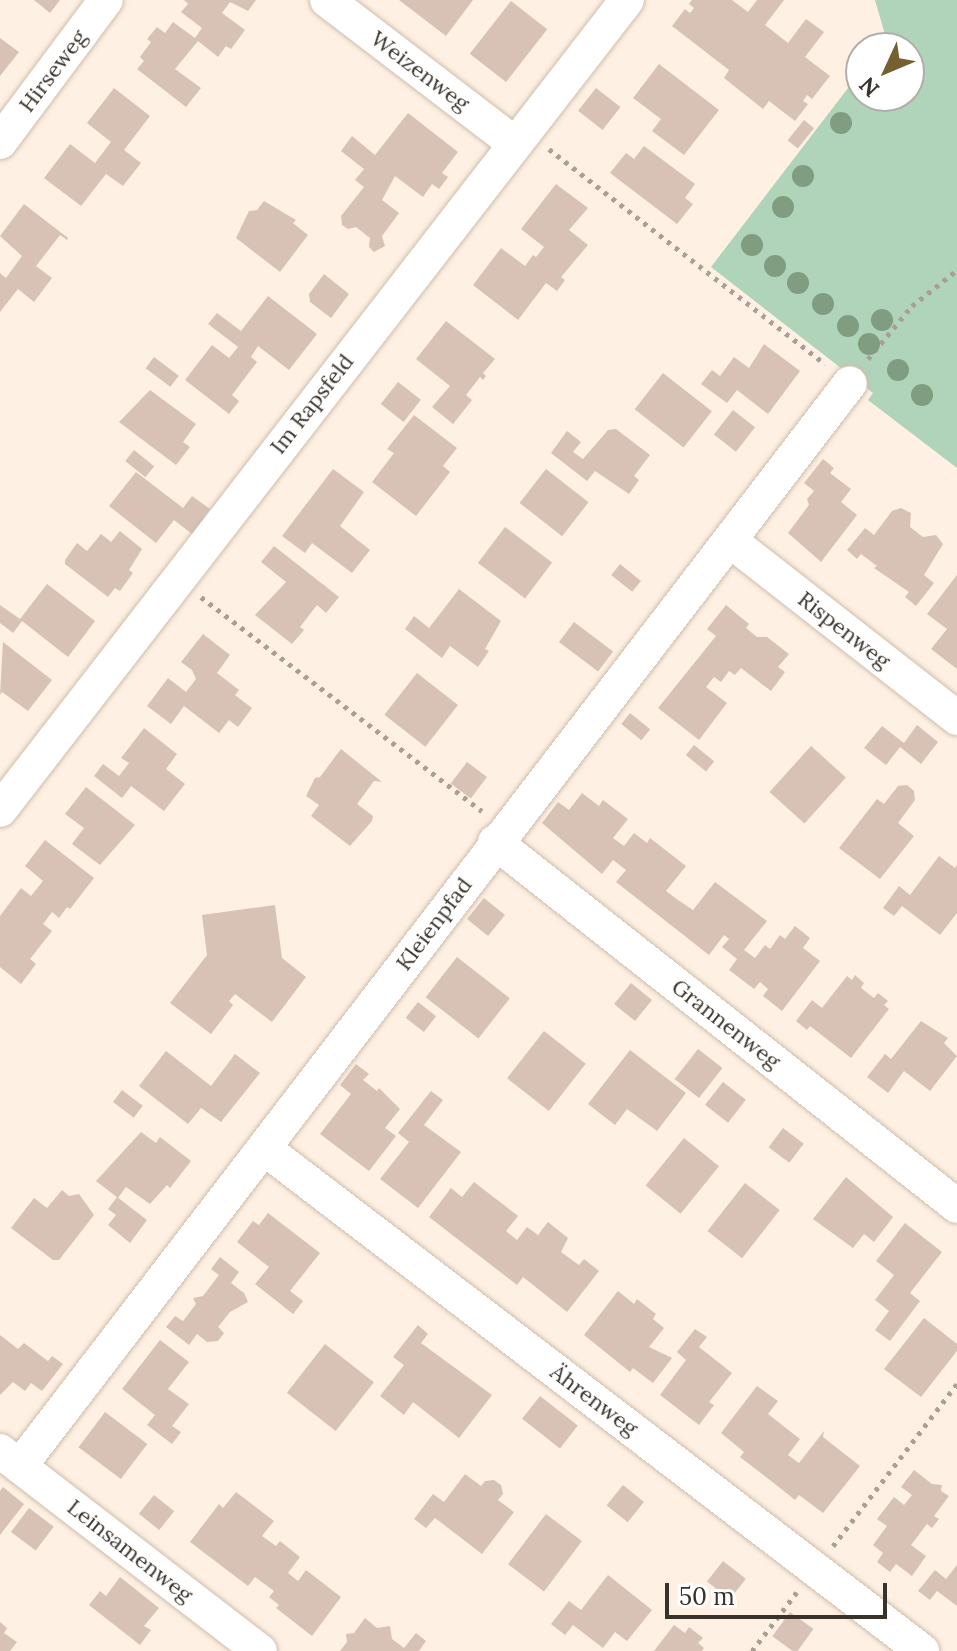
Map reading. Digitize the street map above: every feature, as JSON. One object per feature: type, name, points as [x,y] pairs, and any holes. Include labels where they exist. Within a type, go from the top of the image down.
[{"type":"street","name":"Hirseweg","points":[[0,142],[106,0]]},
{"type":"street","name":"Weizenweg","points":[[327,0],[518,136]]},
{"type":"street","name":"Im Rapsfeld","points":[[0,810],[518,136],[627,0]]},
{"type":"street","name":"Kleienpfad","points":[[10,1459],[265,1149],[500,836],[732,542],[850,383]]},
{"type":"street","name":"Rispenweg","points":[[732,542],[957,718]]},
{"type":"street","name":"Grannenweg","points":[[500,836],[957,1206]]},
{"type":"street","name":"Ährenweg","points":[[265,1149],[922,1651]]},
{"type":"street","name":"Leinsamenweg","points":[[10,1459],[260,1651]]},
{"type":"path","points":[[518,136],[850,383],[903,316],[957,270]]},
{"type":"path","points":[[177,579],[500,836]]},
{"type":"path","points":[[752,1651],[957,1384]]},
{"type":"green space","points":[[875,0],[957,0],[957,468],[868,400],[873,393],[711,267],[845,92],[845,112],[925,112],[925,32],[884,32]]},
{"type":"building","points":[[34,0],[60,0],[50,13]]},
{"type":"building","points":[[184,0],[256,0],[248,11],[230,2],[222,13],[245,30],[231,49],[226,46],[218,57],[198,41],[175,69],[201,88],[186,107],[137,69],[144,61],[140,57],[151,42],[147,39],[157,27],[165,33],[173,22],[195,38],[202,28],[181,12],[188,4]]},
{"type":"building","points":[[399,0],[473,0],[446,36]]},
{"type":"building","points":[[692,0],[732,0],[748,12],[757,0],[784,0],[765,25],[788,43],[806,19],[824,32],[805,57],[830,76],[812,99],[807,95],[803,101],[808,104],[795,121],[769,101],[763,109],[724,78],[729,70],[672,26],[685,9],[690,13],[694,8],[689,4]]},
{"type":"building","points":[[511,1],[547,29],[506,82],[470,54]]},
{"type":"building","points":[[0,38],[19,52],[0,76]]},
{"type":"building","points":[[659,64],[719,110],[684,155],[652,131],[661,119],[633,98]]},
{"type":"building","points":[[114,88],[150,116],[124,150],[141,163],[123,186],[106,174],[81,206],[44,178],[70,144],[95,163],[111,142],[87,123]]},
{"type":"building","points":[[596,88],[620,107],[603,130],[578,111]]},
{"type":"building","points":[[408,113],[458,152],[442,173],[448,177],[439,189],[432,184],[423,197],[395,176],[382,200],[399,213],[382,236],[385,246],[374,252],[369,247],[370,238],[356,227],[348,229],[342,225],[341,216],[364,187],[355,180],[364,169],[341,151],[352,136],[375,155]]},
{"type":"building","points":[[804,120],[814,128],[798,148],[788,140]]},
{"type":"building","points":[[644,146],[695,184],[685,198],[693,204],[677,224],[610,173],[626,153],[634,159]]},
{"type":"building","points":[[556,184],[588,208],[569,230],[588,245],[561,277],[565,280],[557,291],[546,283],[518,320],[473,285],[501,248],[525,266],[533,255],[536,257],[544,247],[521,229]]},
{"type":"building","points":[[264,201],[296,220],[293,223],[308,235],[280,272],[236,238],[249,211],[257,210]]},
{"type":"building","points":[[24,204],[68,238],[60,235],[36,266],[52,278],[34,302],[18,289],[0,312],[0,273],[6,278],[22,256],[0,236]]},
{"type":"building","points":[[324,274],[349,294],[331,318],[310,302],[309,294]]},
{"type":"building","points":[[268,296],[317,334],[289,370],[258,346],[251,357],[257,362],[232,395],[239,401],[229,414],[185,380],[212,345],[229,358],[238,347],[208,324],[217,313],[241,331]]},
{"type":"building","points":[[446,321],[495,359],[483,373],[486,376],[483,380],[480,377],[466,395],[472,400],[453,424],[432,407],[450,386],[416,359]]},
{"type":"building","points":[[764,344],[800,371],[768,414],[737,390],[727,403],[701,384],[712,370],[720,376],[734,357],[749,368]]},
{"type":"building","points":[[154,357],[179,376],[170,387],[146,368]]},
{"type":"building","points":[[663,373],[712,411],[684,447],[635,409]]},
{"type":"building","points":[[398,382],[421,400],[404,422],[381,404]]},
{"type":"building","points":[[150,390],[196,424],[183,442],[190,447],[176,465],[119,422]]},
{"type":"building","points":[[733,410],[755,427],[736,452],[714,434]]},
{"type":"building","points":[[414,415],[457,448],[443,466],[450,472],[416,516],[372,482],[394,453],[387,449]]},
{"type":"building","points":[[616,429],[650,455],[634,476],[639,480],[629,494],[595,471],[587,481],[551,453],[567,431],[581,442],[573,452],[583,459],[608,430]]},
{"type":"building","points":[[134,450],[154,466],[145,477],[125,461]]},
{"type":"building","points":[[823,459],[834,468],[830,473],[851,489],[841,502],[857,515],[821,562],[788,533],[809,505],[807,499],[814,491],[804,483]]},
{"type":"building","points":[[333,469],[364,492],[340,526],[370,550],[352,573],[312,543],[305,553],[282,536]]},
{"type":"building","points":[[546,469],[589,502],[562,536],[520,503]]},
{"type":"building","points":[[136,472],[183,508],[192,496],[210,509],[192,534],[174,520],[156,543],[109,506]]},
{"type":"building","points":[[901,508],[911,513],[910,527],[923,537],[936,535],[943,544],[924,575],[934,583],[916,606],[905,597],[909,592],[874,568],[877,566],[861,554],[857,559],[847,550],[865,528],[874,535],[892,511]]},
{"type":"building","points":[[505,527],[552,563],[525,598],[478,563]]},
{"type":"building","points":[[120,531],[142,549],[129,570],[133,573],[120,591],[115,588],[108,597],[65,564],[65,560],[77,543],[87,551],[101,534],[111,542]]},
{"type":"building","points":[[274,546],[339,597],[326,613],[317,605],[300,627],[304,630],[292,644],[255,615],[286,582],[261,562]]},
{"type":"building","points":[[620,564],[641,581],[632,592],[611,575]]},
{"type":"building","points":[[957,575],[957,669],[931,649],[947,629],[927,614]]},
{"type":"building","points":[[47,584],[95,621],[68,657],[22,621],[13,633],[0,623],[0,605],[20,619]]},
{"type":"building","points":[[459,589],[501,621],[485,649],[489,651],[478,667],[450,646],[442,658],[405,629],[414,616],[429,628]]},
{"type":"building","points":[[726,605],[749,624],[746,628],[757,637],[767,637],[789,654],[778,667],[785,672],[771,691],[741,668],[735,675],[729,671],[721,682],[714,677],[706,687],[727,703],[699,740],[658,708],[716,636],[707,629]]},
{"type":"building","points":[[574,622],[613,651],[598,671],[559,642]]},
{"type":"building","points":[[203,634],[230,655],[217,673],[239,690],[235,695],[252,708],[238,727],[229,720],[219,733],[184,706],[171,724],[147,706],[168,678],[186,692],[196,679],[192,670],[181,662]]},
{"type":"building","points":[[3,642],[52,680],[28,711],[2,692],[0,695]]},
{"type":"building","points":[[417,673],[458,705],[425,747],[384,715]]},
{"type":"building","points":[[630,713],[650,729],[641,740],[621,724]]},
{"type":"building","points":[[917,725],[938,742],[921,764],[900,747],[886,765],[864,748],[882,726],[904,743]]},
{"type":"building","points":[[144,728],[177,754],[166,769],[185,784],[164,811],[131,786],[122,798],[94,776],[103,764],[119,776],[129,763],[121,758]]},
{"type":"building","points":[[694,745],[714,761],[706,771],[686,755]]},
{"type":"building","points":[[811,746],[846,777],[804,824],[770,792]]},
{"type":"building","points":[[341,749],[382,782],[374,781],[357,804],[373,816],[350,846],[311,816],[319,805],[306,796],[315,778],[320,777]]},
{"type":"building","points":[[467,762],[487,777],[471,799],[451,784]]},
{"type":"building","points":[[907,785],[914,791],[915,800],[898,823],[914,836],[880,879],[839,848],[877,799],[884,804],[898,786]]},
{"type":"building","points":[[86,787],[135,825],[100,865],[72,844],[84,828],[65,814]]},
{"type":"building","points":[[582,793],[599,806],[603,800],[628,819],[613,838],[624,846],[634,833],[647,843],[650,838],[686,866],[666,891],[678,900],[693,910],[715,882],[767,921],[744,950],[755,958],[765,945],[770,949],[780,935],[785,939],[795,926],[810,938],[803,948],[820,961],[782,1011],[763,996],[768,989],[760,982],[754,989],[729,970],[737,959],[722,947],[729,939],[724,935],[709,955],[616,882],[626,870],[613,860],[602,874],[542,823],[558,802],[569,810]]},
{"type":"building","points":[[45,840],[94,878],[70,909],[67,907],[59,918],[52,912],[43,924],[52,931],[30,959],[36,964],[21,984],[0,967],[0,916],[21,888],[31,896],[43,881],[25,866]]},
{"type":"building","points":[[939,856],[955,868],[957,865],[957,913],[940,935],[902,906],[894,916],[883,908],[899,886],[910,895]]},
{"type":"building","points":[[484,898],[505,915],[488,936],[467,919]]},
{"type":"building","points":[[275,905],[282,958],[306,977],[272,1022],[235,994],[229,1001],[233,1005],[211,1034],[170,1003],[207,955],[202,915]]},
{"type":"building","points":[[457,957],[510,998],[478,1038],[426,997]]},
{"type":"building","points":[[855,975],[864,983],[861,988],[874,998],[878,993],[888,1001],[884,1005],[889,1009],[851,1058],[810,1026],[807,1030],[796,1021],[812,1000],[822,1008],[847,976],[852,980]]},
{"type":"building","points":[[631,983],[652,1000],[635,1021],[614,1004]]},
{"type":"building","points":[[418,1002],[436,1016],[424,1032],[406,1018]]},
{"type":"building","points":[[921,1021],[948,1038],[944,1043],[957,1056],[930,1091],[904,1071],[888,1093],[867,1077],[885,1054],[891,1059]]},
{"type":"building","points":[[544,1031],[586,1064],[549,1111],[507,1078]]},
{"type":"building","points":[[698,1049],[722,1068],[699,1098],[675,1079]]},
{"type":"building","points":[[630,1050],[686,1093],[657,1131],[627,1109],[615,1125],[588,1104]]},
{"type":"building","points":[[166,1051],[211,1086],[235,1054],[260,1073],[221,1122],[201,1108],[188,1124],[139,1086]]},
{"type":"building","points":[[356,1064],[369,1074],[363,1080],[377,1091],[379,1088],[400,1109],[385,1128],[396,1136],[369,1171],[320,1134],[351,1094],[340,1085]]},
{"type":"building","points":[[723,1082],[746,1100],[728,1123],[705,1105]]},
{"type":"building","points":[[122,1090],[143,1106],[134,1118],[113,1102]]},
{"type":"building","points":[[431,1091],[443,1100],[424,1125],[461,1152],[418,1208],[380,1179],[409,1142],[398,1133]]},
{"type":"building","points":[[783,1128],[804,1144],[789,1163],[769,1147]]},
{"type":"building","points":[[141,1132],[156,1143],[160,1137],[191,1161],[170,1188],[167,1185],[150,1204],[126,1187],[118,1198],[96,1181]]},
{"type":"building","points":[[684,1138],[719,1166],[681,1214],[646,1185]]},
{"type":"building","points":[[846,1177],[893,1217],[874,1242],[864,1234],[853,1248],[813,1219]]},
{"type":"building","points":[[474,1182],[518,1216],[506,1231],[517,1240],[527,1227],[538,1235],[548,1222],[568,1238],[561,1252],[579,1265],[584,1259],[599,1271],[567,1312],[523,1277],[517,1285],[429,1217],[451,1188],[462,1197]]},
{"type":"building","points":[[745,1183],[780,1210],[742,1258],[707,1231]]},
{"type":"building","points":[[62,1190],[69,1196],[79,1194],[94,1215],[59,1260],[53,1260],[11,1228],[34,1198],[47,1208]]},
{"type":"building","points":[[117,1197],[147,1220],[130,1243],[108,1225],[116,1215],[108,1209]]},
{"type":"building","points":[[268,1213],[320,1253],[290,1291],[303,1301],[293,1314],[255,1284],[269,1267],[237,1242],[253,1221],[259,1225]]},
{"type":"building","points":[[905,1223],[942,1252],[910,1293],[920,1301],[890,1341],[875,1330],[889,1311],[875,1300],[894,1275],[876,1261]]},
{"type":"building","points":[[220,1257],[239,1272],[231,1283],[244,1293],[248,1302],[230,1312],[218,1327],[224,1333],[218,1341],[207,1342],[197,1334],[189,1345],[166,1327],[175,1316],[183,1321],[196,1304],[193,1298],[203,1296],[219,1275],[211,1269]]},
{"type":"building","points":[[618,1291],[634,1304],[637,1299],[656,1314],[653,1319],[664,1328],[649,1347],[672,1358],[653,1383],[633,1368],[630,1372],[584,1335]]},
{"type":"building","points":[[924,1318],[957,1344],[957,1351],[921,1397],[884,1369]]},
{"type":"building","points":[[418,1325],[428,1334],[421,1343],[492,1395],[459,1438],[413,1402],[404,1415],[380,1396],[404,1365],[393,1357]]},
{"type":"building","points":[[695,1329],[707,1337],[699,1347],[732,1373],[709,1402],[714,1405],[699,1425],[660,1395],[686,1360],[677,1352]]},
{"type":"building","points":[[0,1335],[18,1349],[24,1343],[48,1361],[52,1356],[63,1364],[42,1391],[31,1383],[25,1391],[13,1382],[0,1395]]},
{"type":"building","points":[[160,1340],[189,1362],[168,1389],[189,1404],[172,1426],[181,1432],[172,1444],[147,1425],[155,1415],[122,1389]]},
{"type":"building","points":[[325,1344],[374,1382],[336,1431],[287,1393]]},
{"type":"building","points":[[757,1386],[778,1401],[768,1414],[800,1439],[788,1455],[799,1463],[824,1431],[823,1437],[860,1466],[823,1513],[799,1495],[795,1500],[740,1457],[744,1452],[721,1433]]},
{"type":"building","points":[[540,1396],[578,1426],[560,1448],[522,1419]]},
{"type":"building","points":[[105,1412],[147,1444],[121,1479],[79,1447]]},
{"type":"building","points":[[914,1470],[932,1484],[942,1485],[941,1491],[949,1496],[934,1516],[939,1519],[932,1528],[927,1524],[911,1545],[926,1556],[912,1576],[896,1564],[890,1572],[877,1562],[883,1553],[873,1545],[887,1526],[877,1519],[894,1497],[904,1505],[912,1495],[901,1487]]},
{"type":"building","points":[[465,1474],[481,1486],[485,1481],[494,1480],[501,1485],[503,1494],[498,1500],[514,1512],[482,1554],[435,1518],[426,1528],[414,1519],[433,1494],[444,1502]]},
{"type":"building","points":[[623,1485],[644,1502],[628,1522],[607,1505]]},
{"type":"building","points":[[3,1487],[24,1504],[0,1535],[0,1491]]},
{"type":"building","points":[[236,1492],[274,1521],[262,1536],[276,1546],[280,1541],[300,1557],[288,1573],[298,1581],[306,1570],[341,1597],[312,1636],[276,1608],[279,1605],[269,1597],[274,1591],[255,1577],[248,1586],[190,1542],[219,1504],[223,1508]]},
{"type":"building","points":[[154,1495],[174,1511],[159,1530],[139,1514]]},
{"type":"building","points":[[29,1508],[54,1527],[36,1551],[11,1532]]},
{"type":"building","points":[[546,1514],[582,1541],[544,1591],[508,1564]]},
{"type":"building","points":[[723,1561],[746,1579],[730,1599],[707,1581]]},
{"type":"building","points":[[957,1565],[957,1606],[937,1591],[930,1600],[918,1591],[935,1570],[946,1579]]},
{"type":"building","points":[[608,1575],[652,1610],[627,1641],[615,1632],[603,1648],[573,1625],[565,1635],[551,1624],[569,1601],[581,1610]]},
{"type":"building","points":[[120,1577],[159,1608],[144,1626],[151,1630],[140,1645],[89,1605],[100,1591],[106,1596]]},
{"type":"building","points":[[790,1612],[813,1629],[798,1651],[793,1651],[772,1636]]},
{"type":"building","points":[[365,1618],[377,1628],[390,1626],[392,1639],[404,1648],[416,1633],[426,1641],[419,1651],[340,1651],[347,1642],[346,1634],[354,1633]]},
{"type":"building","points":[[0,1622],[7,1628],[4,1633],[17,1642],[10,1651],[0,1651]]},
{"type":"building","points":[[674,1625],[685,1633],[689,1627],[703,1638],[698,1643],[704,1648],[702,1651],[654,1651]]}]
